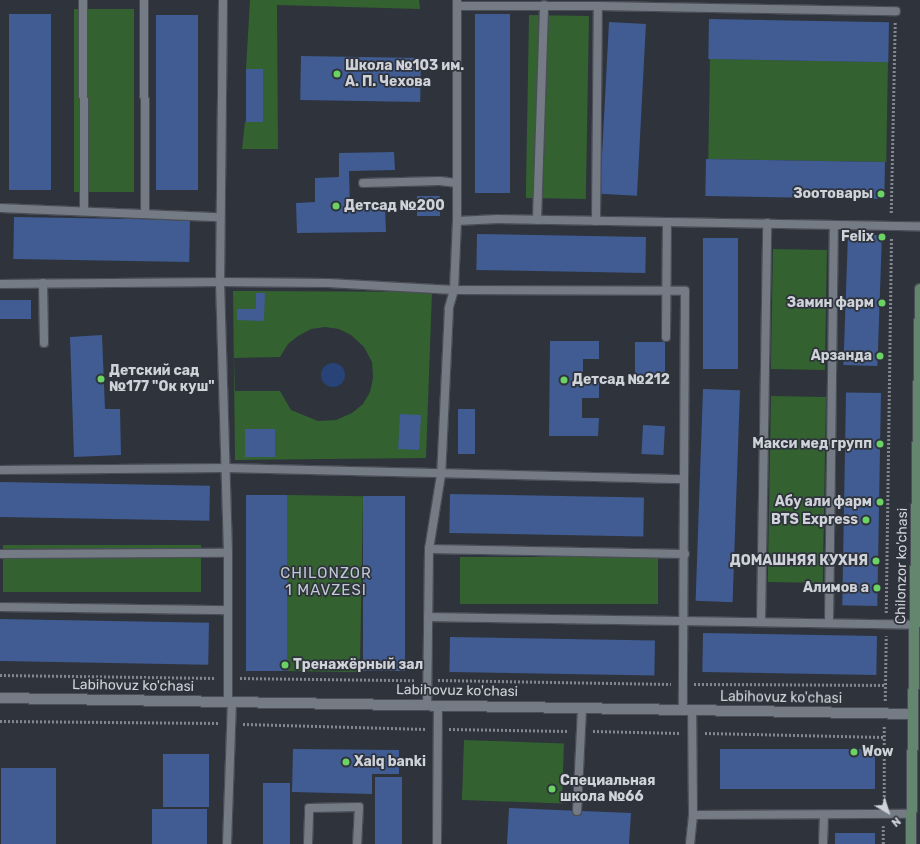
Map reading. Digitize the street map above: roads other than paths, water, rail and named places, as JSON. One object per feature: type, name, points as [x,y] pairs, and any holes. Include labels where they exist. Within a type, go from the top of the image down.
[{"type":"main road","name":"Chilonzor ko'chasi","points":[[911,844],[917,714],[915,625],[920,289]]},
{"type":"street","name":"Labihovuz ko'chasi","points":[[0,698],[917,714]]},
{"type":"lane","points":[[83,0],[84,209]]},
{"type":"lane","points":[[144,0],[145,212]]},
{"type":"lane","points":[[223,0],[219,216],[228,553],[228,678],[230,701],[227,844]]},
{"type":"lane","points":[[427,705],[429,549],[441,474],[449,308],[454,290],[457,221],[457,3],[598,6],[699,4],[896,11]]},
{"type":"lane","points":[[538,220],[544,5]]},
{"type":"lane","points":[[596,220],[598,6]]},
{"type":"lane","points":[[363,183],[440,181],[457,183]]},
{"type":"lane","points":[[0,208],[84,209],[219,216]]},
{"type":"lane","points":[[457,221],[596,220],[920,226]]},
{"type":"lane","points":[[666,337],[667,222]]},
{"type":"lane","points":[[761,622],[767,223]]},
{"type":"lane","points":[[830,624],[834,225]]},
{"type":"lane","points":[[0,284],[328,282],[454,290],[685,291],[685,554],[683,684],[687,710],[693,815],[690,844]]},
{"type":"lane","points":[[43,283],[44,343]]},
{"type":"lane","points":[[0,470],[226,468],[684,479]]},
{"type":"lane","points":[[429,549],[685,554]]},
{"type":"lane","points":[[0,554],[228,553]]},
{"type":"lane","points":[[0,607],[228,610]]},
{"type":"lane","points":[[428,617],[915,625]]},
{"type":"lane","points":[[437,844],[438,705]]},
{"type":"lane","points":[[577,811],[582,708]]},
{"type":"lane","points":[[308,844],[309,808],[359,807],[357,844]]},
{"type":"lane","points":[[693,815],[912,814]]},
{"type":"lane","points":[[824,815],[824,844]]},
{"type":"water","points":[[333,363],[338,364],[344,370],[344,380],[338,386],[333,387],[328,386],[322,380],[321,375],[322,370],[328,364]]},
{"type":"place","name":"Школа №103 им. А. П. Чехова","points":[[337,74]]},
{"type":"place","name":"Зоотовары","points":[[881,194]]},
{"type":"place","name":"Детсад №200","points":[[336,206]]},
{"type":"place","name":"Felix","points":[[882,237]]},
{"type":"place","name":"Замин фарм","points":[[882,303]]},
{"type":"place","name":"Арзанда","points":[[880,356]]},
{"type":"place","name":"Детский сад №177 \"Ок куш\"","points":[[101,379]]},
{"type":"place","name":"Детсад №212","points":[[564,380]]},
{"type":"place","name":"Макси мед групп","points":[[880,444]]},
{"type":"place","name":"Абу али фарм","points":[[880,502]]},
{"type":"place","name":"BTS Express","points":[[866,520]]},
{"type":"place","name":"ДОМАШНЯЯ КУХНЯ","points":[[876,561]]},
{"type":"place","name":"Алимов а","points":[[877,588]]},
{"type":"place","name":"Тренажёрный зал","points":[[285,665]]},
{"type":"place","name":"Wow","points":[[854,752]]},
{"type":"place","name":"Xalq banki","points":[[346,762]]},
{"type":"place","name":"Специальная школа №66","points":[[552,789]]},
{"type":"district","name":"CHILONZOR 1 MAVZESI","points":[[326,582]]}]
